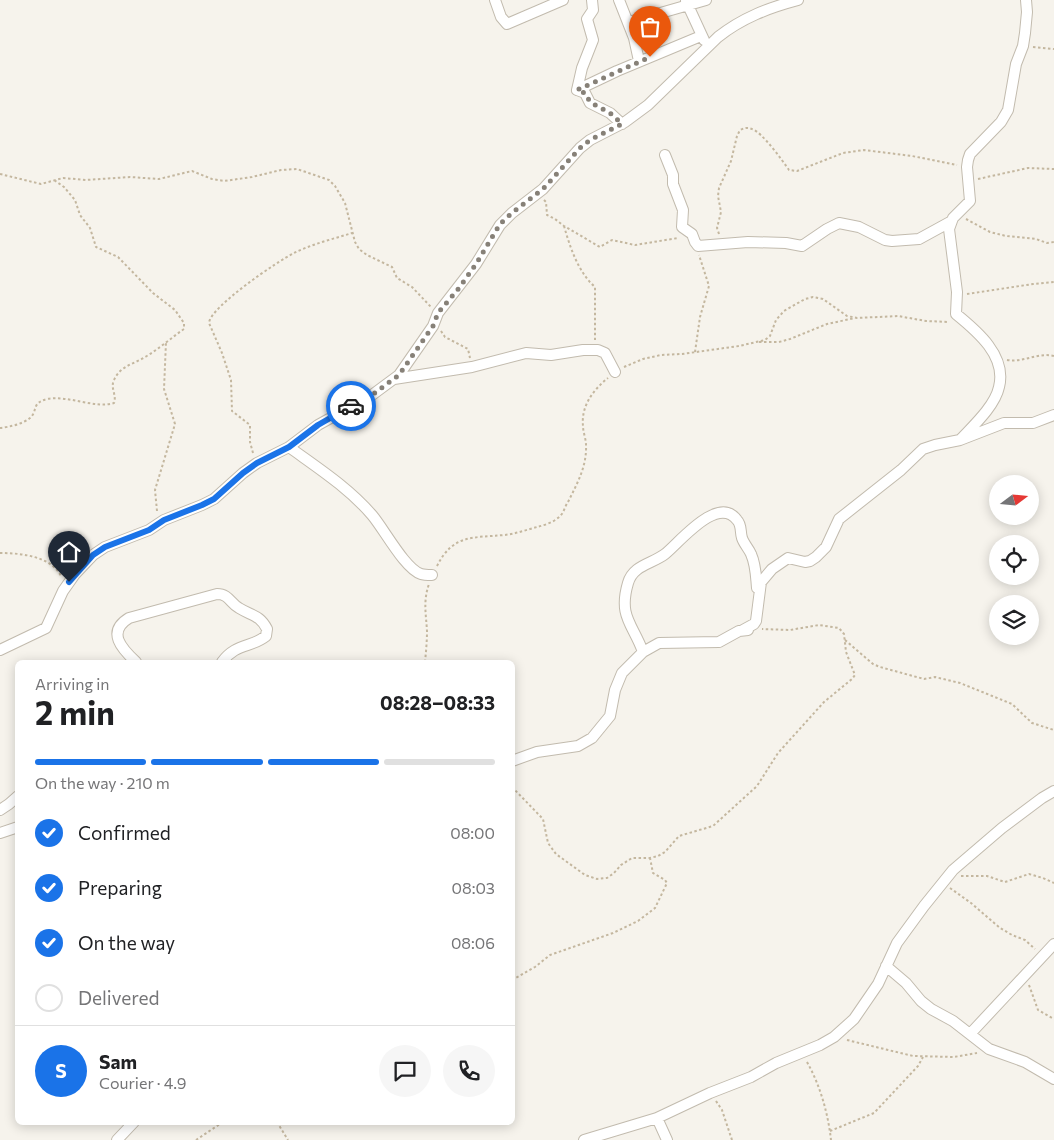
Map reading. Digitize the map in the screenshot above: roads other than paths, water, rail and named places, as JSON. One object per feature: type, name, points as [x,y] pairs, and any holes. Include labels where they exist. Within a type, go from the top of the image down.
[{"type":"street","points":[[495,0],[507,24],[564,0]]},
{"type":"street","points":[[577,90],[582,68],[593,40],[587,18],[593,10],[592,0]]},
{"type":"street","points":[[619,0],[628,22],[639,61]]},
{"type":"street","points":[[628,22],[686,3],[706,0]]},
{"type":"street","points":[[0,650],[46,628],[63,590],[93,555],[105,547],[149,530],[164,520],[214,499],[243,473],[289,447],[318,425],[372,395],[399,375],[433,326],[437,316],[466,279],[500,224],[534,196],[580,148],[590,140],[622,124],[648,105],[712,43],[745,18],[777,5],[798,0]]},
{"type":"street","points":[[665,155],[673,175],[673,184],[683,213],[682,227],[691,234],[698,246],[734,243],[786,243],[802,246],[839,222],[866,229],[885,240],[919,239],[954,218],[970,201],[967,167],[970,154],[1001,122],[1008,110],[1016,64],[1023,46],[1028,12],[1026,0]]},
{"type":"street","points":[[686,3],[704,41],[712,43]]},
{"type":"street","points":[[577,90],[639,61],[701,36]]},
{"type":"street","points":[[577,90],[585,93],[590,102],[610,113],[622,124]]},
{"type":"street","points":[[954,218],[949,229],[956,280],[956,314],[984,338],[993,353],[1001,378],[999,389],[988,408],[960,440]]},
{"type":"street","points":[[394,379],[472,367],[526,354],[551,355],[583,350],[595,350],[605,353],[615,372]]},
{"type":"street","points":[[515,760],[545,750],[578,746],[592,738],[610,716],[615,690],[622,673],[643,652],[659,643],[719,642],[754,624],[761,582],[772,569],[788,558],[805,562],[816,557],[826,547],[839,519],[901,470],[923,449],[960,440],[1004,423],[1033,423],[1054,415]]},
{"type":"street","points":[[289,447],[348,490],[373,516],[404,560],[415,572],[422,575],[432,575]]},
{"type":"street","points":[[643,652],[639,640],[626,618],[628,582],[634,571],[665,554],[697,524],[713,515],[726,514],[737,519],[742,539],[754,561],[758,598]]},
{"type":"street","points":[[134,660],[123,650],[118,640],[118,630],[122,623],[129,618],[217,594],[228,597],[238,607],[258,617],[267,629],[266,636],[260,641],[235,650],[224,660]]},
{"type":"street","points":[[743,630],[757,629]]},
{"type":"street","points":[[515,764],[525,756]]},
{"type":"street","points":[[584,1140],[657,1118],[710,1093],[751,1077],[776,1063],[820,1045],[834,1037],[854,1019],[878,984],[897,943],[950,873],[1002,828],[1054,791]]},
{"type":"street","points":[[0,810],[15,799]]},
{"type":"street","points":[[0,833],[15,828]]},
{"type":"street","points":[[970,1034],[1054,944]]},
{"type":"street","points":[[886,966],[906,983],[931,1009],[953,1021],[989,1049],[1025,1062],[1054,1079]]},
{"type":"street","points":[[657,1118],[667,1140]]},
{"type":"street","points":[[117,1140],[131,1125]]}]
